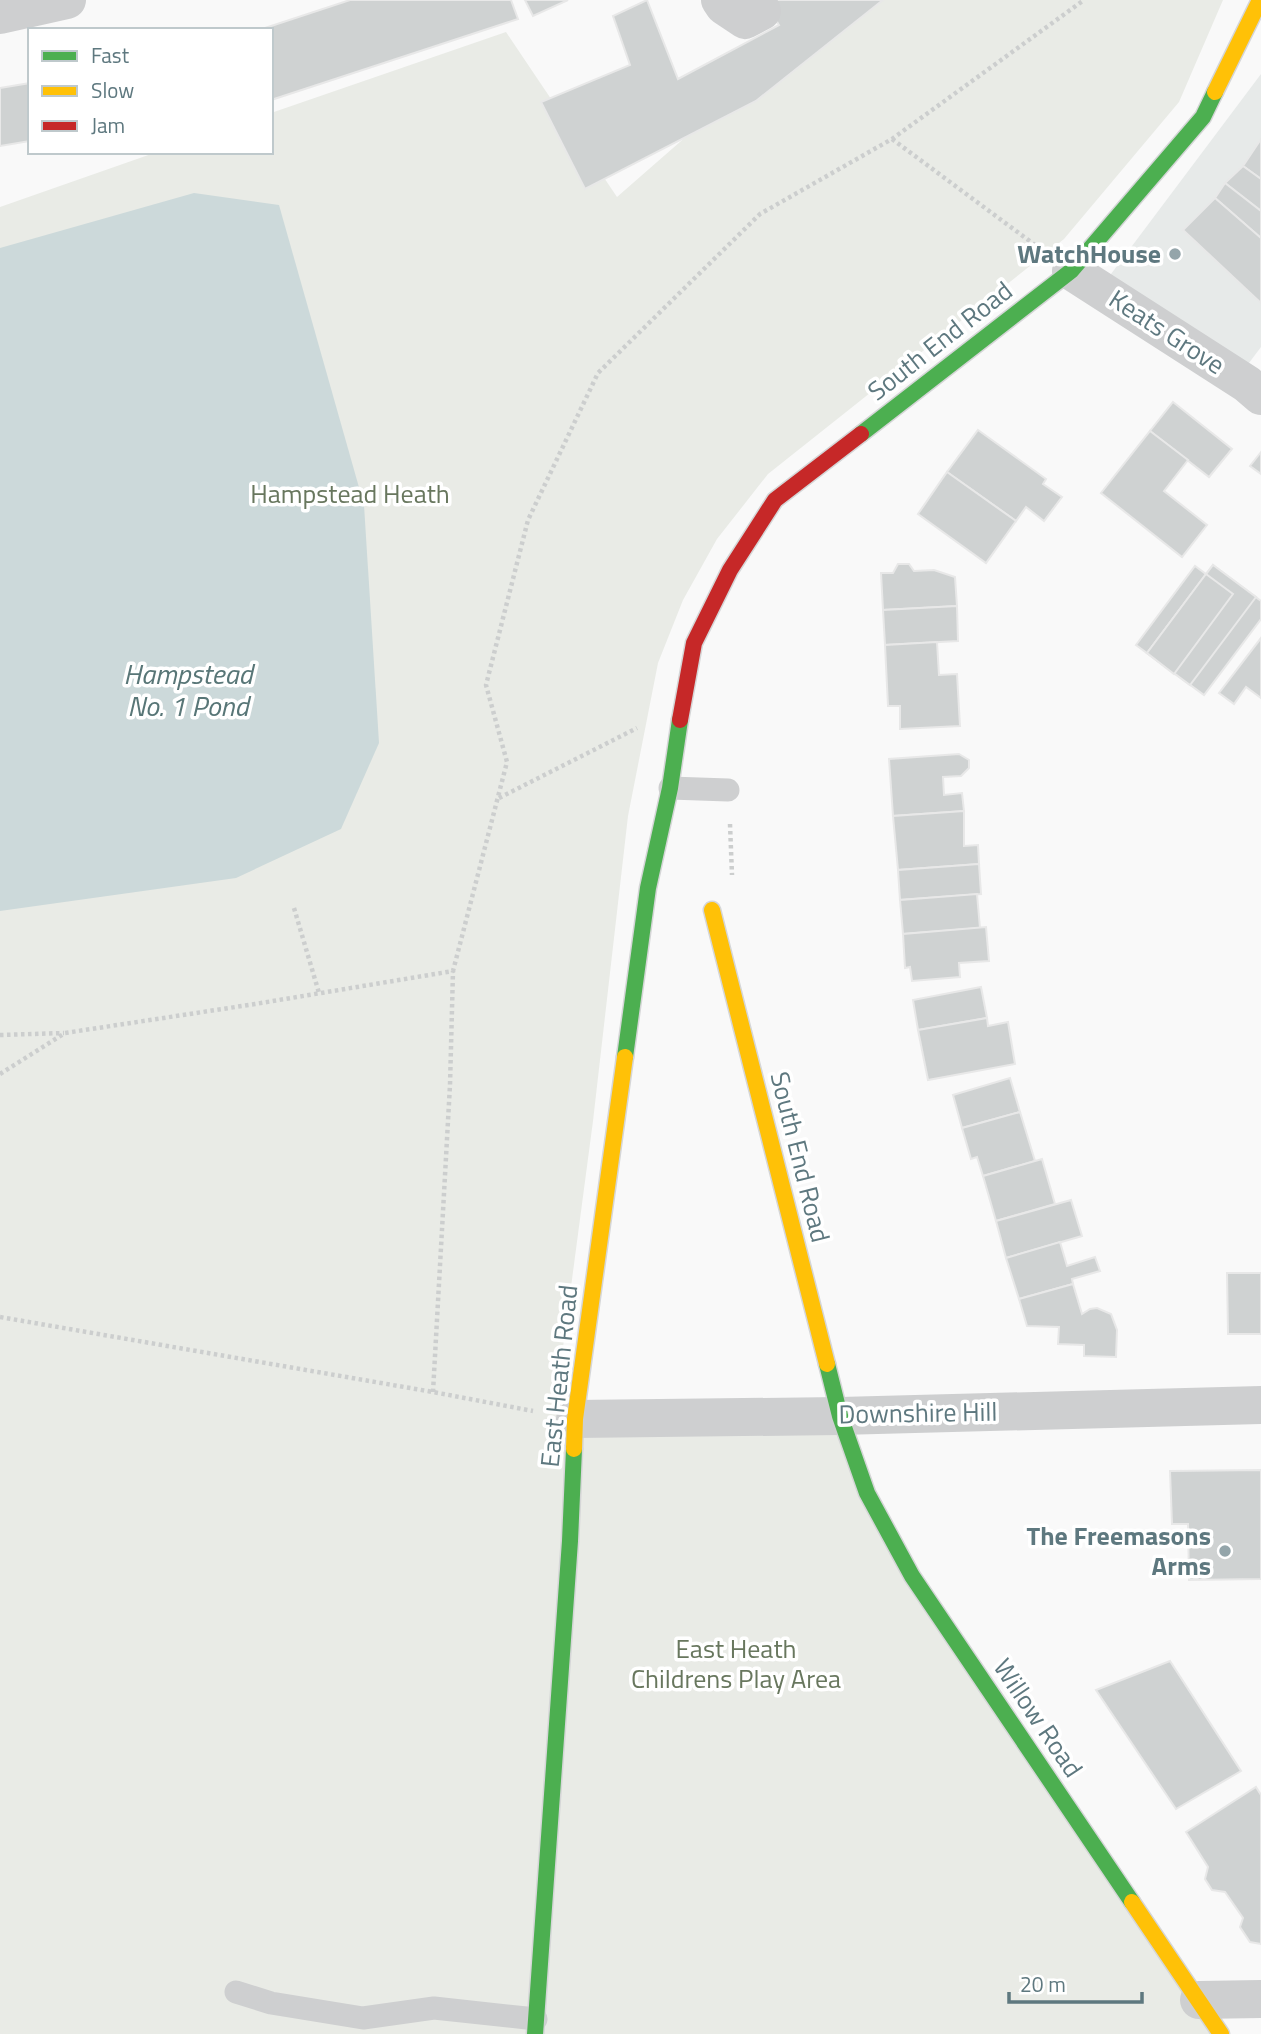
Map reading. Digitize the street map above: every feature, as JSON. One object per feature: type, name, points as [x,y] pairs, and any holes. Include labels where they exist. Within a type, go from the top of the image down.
[{"type":"street","points":[[0,15],[66,0]]},
{"type":"street","points":[[720,0],[744,20],[762,11]]},
{"type":"street","name":"South End Road","points":[[678,729],[694,643],[730,569],[775,500],[1071,271],[1203,117],[1260,0]]},
{"type":"street","name":"Keats Grove","points":[[1071,271],[1256,382]]},
{"type":"street","name":"East Heath Road","points":[[536,2026],[570,1541],[575,1419],[648,888],[670,788],[678,729]]},
{"type":"street","name":"South End Road","points":[[712,910],[840,1416]]},
{"type":"street","name":"Downshire Hill","points":[[575,1419],[840,1416],[1261,1405]]},
{"type":"street","name":"Willow Road","points":[[840,1416],[867,1493],[912,1576],[1222,2034]]},
{"type":"street","points":[[1199,2000],[1261,1999]]},
{"type":"lane","points":[[670,788],[729,790]]},
{"type":"lane","points":[[236,1992],[271,2003],[363,2018],[435,2008],[536,2026]]},
{"type":"path","points":[[433,1392],[450,1085],[453,971],[507,762],[485,685],[528,520],[598,373],[760,214],[892,139],[1084,0]]},
{"type":"path","points":[[892,139],[1071,271]]},
{"type":"path","points":[[498,799],[682,705]]},
{"type":"path","points":[[712,910],[732,882],[729,790]]},
{"type":"path","points":[[293,908],[319,993]]},
{"type":"path","points":[[0,1035],[65,1033],[453,971]]},
{"type":"path","points":[[0,1074],[65,1033]]},
{"type":"path","points":[[0,1317],[575,1419]]},
{"type":"shaded area","points":[[1261,74],[1261,347],[1230,388],[1105,282]]},
{"type":"green space","name":"Hampstead Heath","points":[[826,0],[1223,0],[1179,102],[1064,239],[768,474],[717,539],[683,600],[658,663],[628,816],[593,1121],[556,1400],[575,1419],[840,1416],[867,1493],[1221,2034],[0,2034],[0,207],[151,154],[273,154],[273,112],[506,32],[617,197],[831,10]]},
{"type":"water","name":"Hampstead No. 1 Pond","points":[[194,193],[279,205],[364,505],[379,743],[341,829],[236,878],[0,911],[0,248]]},
{"type":"building","points":[[350,0],[511,0],[518,19],[273,99],[273,28],[265,28]]},
{"type":"building","points":[[525,0],[568,0],[533,16]]},
{"type":"building","points":[[647,0],[678,79],[779,25],[764,0],[883,0],[756,101],[585,189],[541,102],[630,65],[613,16]]},
{"type":"building","points":[[28,83],[28,141],[0,146],[0,88]]},
{"type":"building","points":[[1261,139],[1261,179],[1243,166]]},
{"type":"building","points":[[1243,166],[1261,179],[1261,211],[1225,183]]},
{"type":"building","points":[[1225,183],[1261,211],[1261,238],[1215,198]]},
{"type":"building","points":[[1215,198],[1261,238],[1261,303],[1183,230]]},
{"type":"building","points":[[1173,402],[1232,449],[1209,477],[1150,431]]},
{"type":"building","points":[[978,430],[1046,479],[1043,484],[1062,497],[1044,521],[1026,507],[1016,521],[947,472]]},
{"type":"building","points":[[1150,431],[1188,460],[1164,491],[1207,525],[1182,557],[1101,493]]},
{"type":"building","points":[[1261,452],[1261,474],[1250,466]]},
{"type":"building","points":[[947,472],[1016,521],[986,563],[918,514]]},
{"type":"building","points":[[898,564],[909,564],[914,571],[934,570],[955,577],[957,606],[883,610],[881,573],[893,573]]},
{"type":"building","points":[[1213,565],[1261,601],[1261,619],[1204,695],[1136,645],[1195,566],[1206,574]]},
{"type":"building","points":[[1213,565],[1256,597],[1190,685],[1147,653]]},
{"type":"building","points":[[1206,574],[1233,594],[1174,674],[1147,653]]},
{"type":"building","points":[[957,606],[958,641],[885,645],[883,610]]},
{"type":"building","points":[[1261,638],[1261,698],[1246,687],[1234,704],[1219,693]]},
{"type":"building","points":[[937,642],[939,675],[957,674],[960,726],[900,729],[900,706],[888,706],[885,645]]},
{"type":"building","points":[[959,754],[969,760],[969,768],[961,776],[943,777],[944,795],[962,793],[964,811],[893,816],[889,759]]},
{"type":"building","points":[[964,811],[964,846],[978,845],[979,864],[898,870],[893,816]]},
{"type":"building","points":[[979,864],[981,894],[900,900],[898,870]]},
{"type":"building","points":[[977,894],[980,928],[903,934],[900,900]]},
{"type":"building","points":[[986,927],[989,961],[959,963],[960,977],[912,981],[910,967],[905,968],[903,934]]},
{"type":"building","points":[[981,987],[987,1018],[918,1030],[913,1000]]},
{"type":"building","points":[[987,1018],[988,1026],[1008,1022],[1015,1064],[928,1080],[918,1030]]},
{"type":"building","points":[[1010,1078],[1020,1112],[962,1128],[953,1095]]},
{"type":"building","points":[[1020,1112],[1035,1161],[983,1176],[977,1157],[971,1159],[962,1128]]},
{"type":"building","points":[[1042,1159],[1055,1204],[996,1221],[983,1176]]},
{"type":"building","points":[[1071,1200],[1082,1236],[1006,1258],[996,1221]]},
{"type":"building","points":[[1060,1242],[1067,1266],[1095,1257],[1100,1271],[1072,1279],[1073,1284],[1019,1299],[1006,1258]]},
{"type":"building","points":[[1227,1273],[1261,1273],[1261,1334],[1228,1334]]},
{"type":"building","points":[[1073,1284],[1082,1314],[1097,1308],[1111,1314],[1117,1330],[1116,1357],[1084,1356],[1084,1345],[1058,1344],[1059,1327],[1027,1326],[1019,1299]]},
{"type":"building","name":"The Freemasons Arms","points":[[1261,1470],[1261,1579],[1189,1580],[1188,1524],[1172,1524],[1170,1471]]},
{"type":"building","points":[[1170,1661],[1241,1771],[1176,1809],[1096,1690]]},
{"type":"building","points":[[1256,1787],[1261,1795],[1261,1944],[1250,1942],[1240,1927],[1243,1918],[1225,1892],[1212,1890],[1205,1879],[1208,1867],[1186,1832]]},
{"type":"traffic: fast","points":[[861,434],[1071,271],[1203,117],[1215,92]]},
{"type":"traffic: fast","points":[[625,1057],[648,888],[670,788],[680,720]]},
{"type":"traffic: fast","points":[[827,1364],[840,1416],[867,1493],[912,1576],[1132,1902]]},
{"type":"traffic: fast","points":[[535,2034],[570,1541],[574,1449]]},
{"type":"traffic: slow","points":[[1215,92],[1260,0]]},
{"type":"traffic: slow","points":[[712,910],[827,1364]]},
{"type":"traffic: slow","points":[[574,1449],[575,1419],[625,1057]]},
{"type":"traffic: slow","points":[[1132,1902],[1221,2034]]},
{"type":"traffic: jam","points":[[680,720],[694,643],[730,570],[775,500],[861,434]]},
{"type":"place","name":"WatchHouse","points":[[1175,254]]},
{"type":"place","name":"The Freemasons Arms","points":[[1225,1551]]},
{"type":"park label","name":"East Heath Childrens Play Area","points":[[736,1664]]}]
